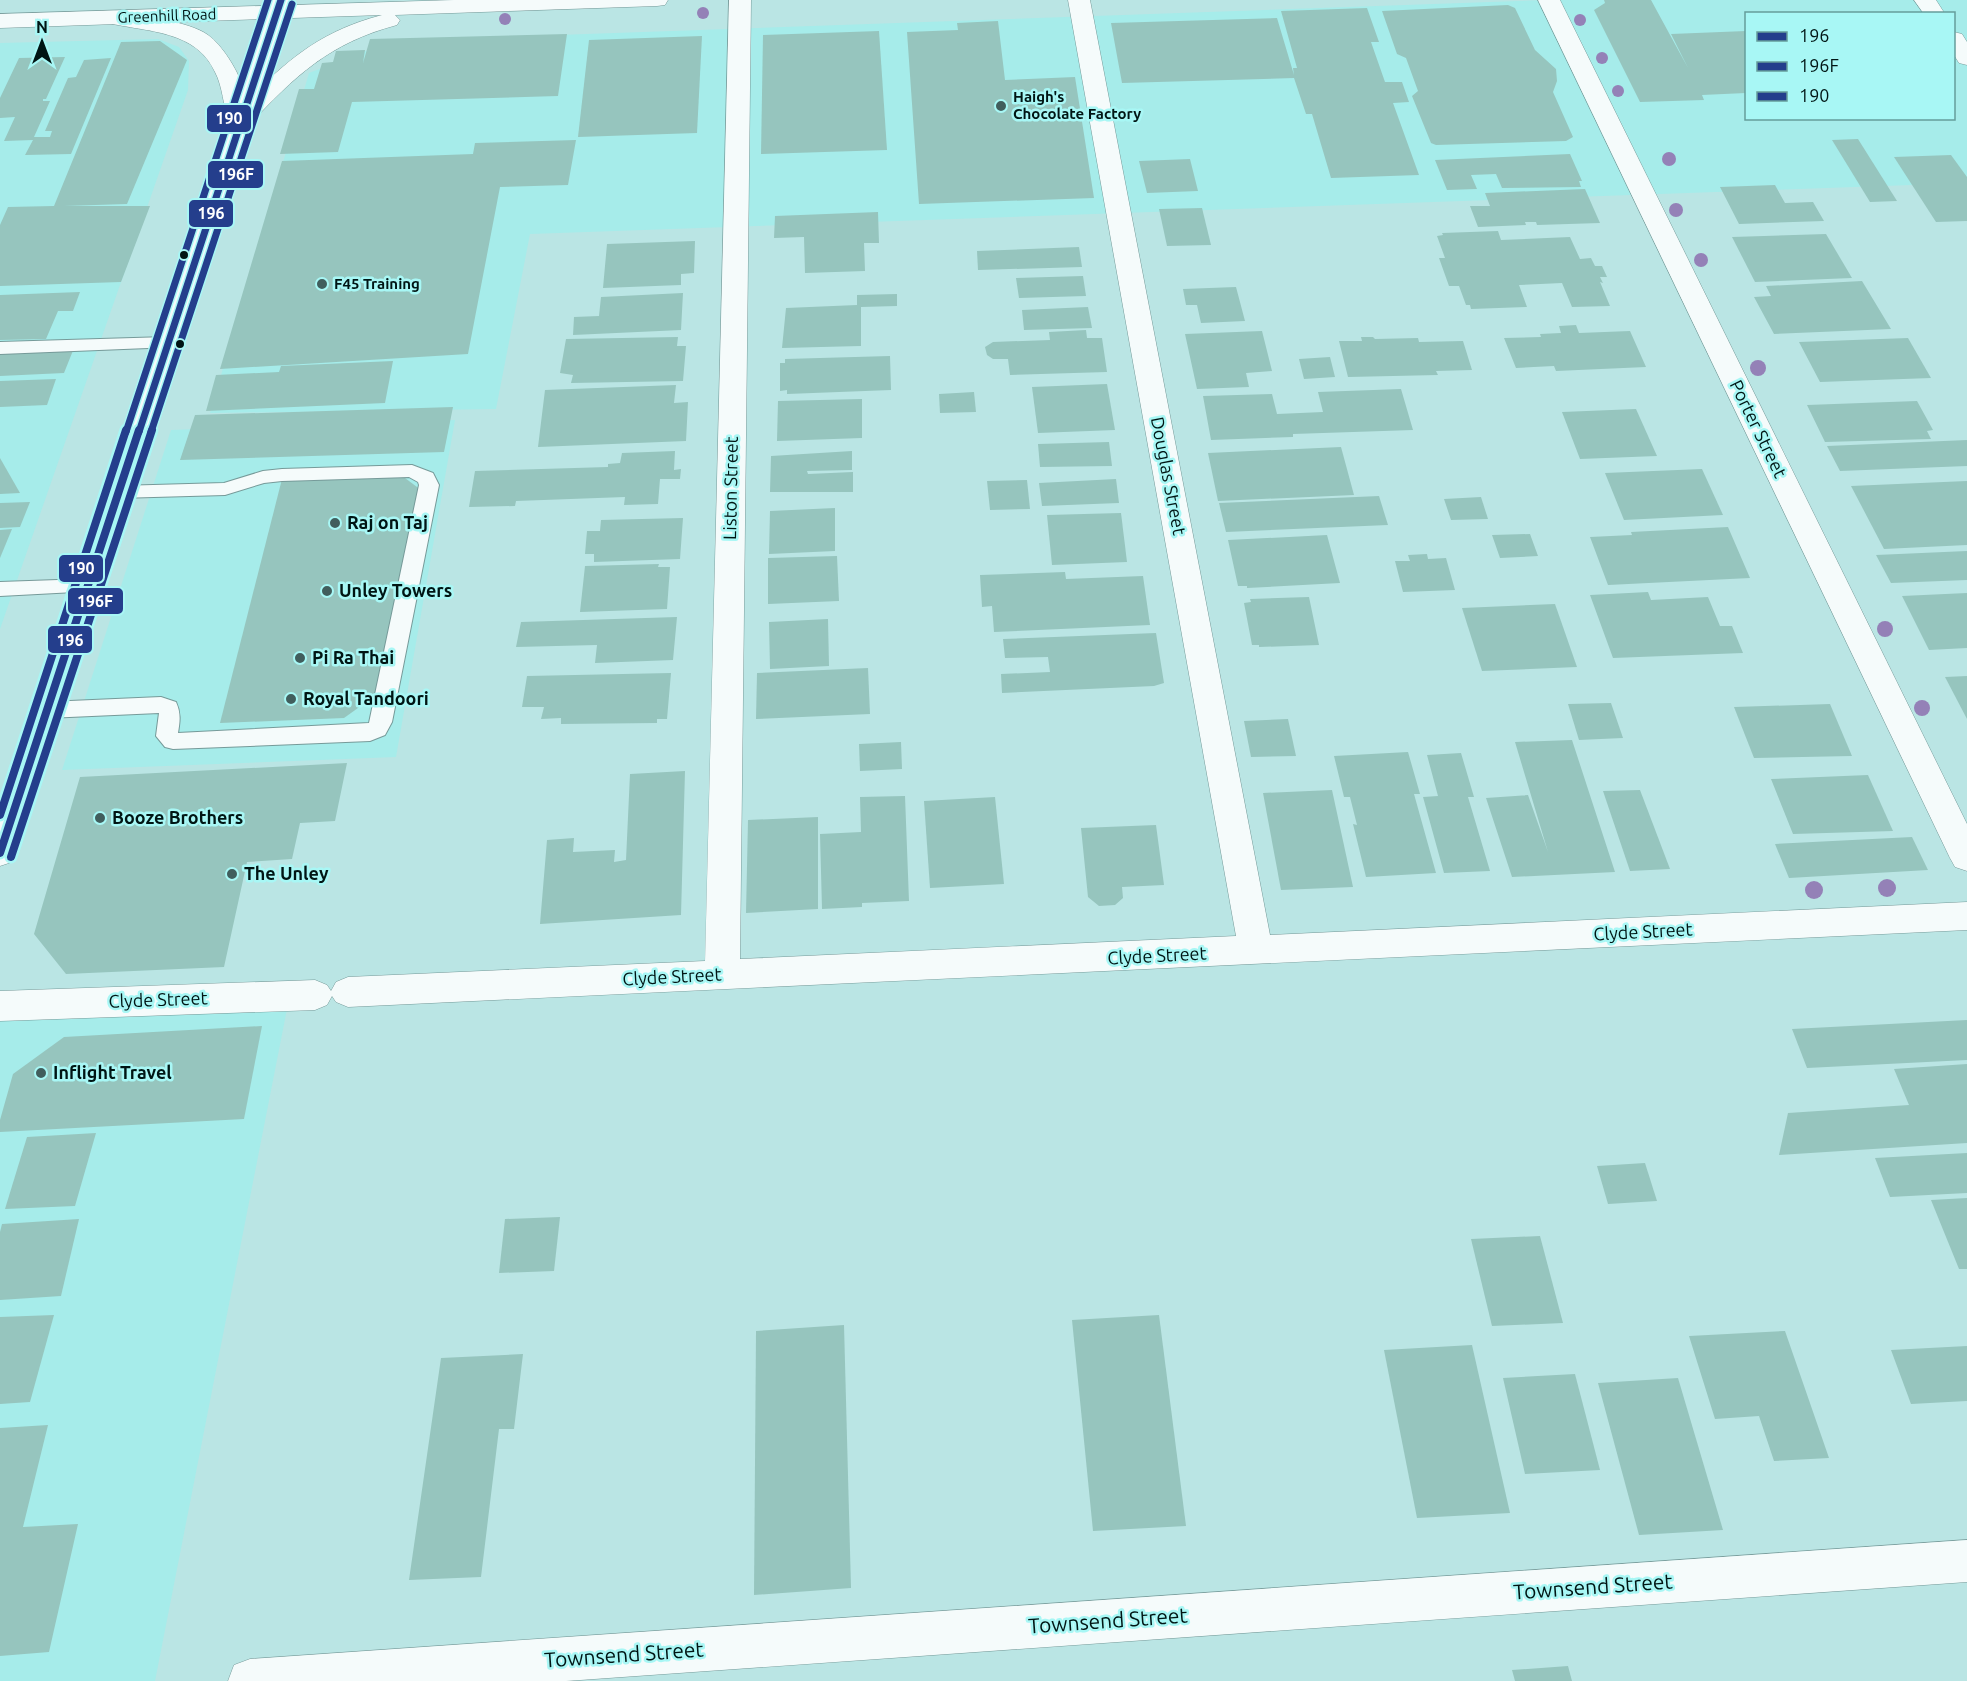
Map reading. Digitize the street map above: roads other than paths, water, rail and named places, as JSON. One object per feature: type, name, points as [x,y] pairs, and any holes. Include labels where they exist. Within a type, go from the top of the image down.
[{"type":"main road","name":"Greenhill Road","points":[[0,21],[116,18],[278,6],[459,6],[657,0]]},
{"type":"main road","name":"Liston Street","points":[[722,975],[740,0]]},
{"type":"main road","name":"Douglas Street","points":[[1079,0],[1256,951]]},
{"type":"main road","name":"Porter Street","points":[[1549,0],[1967,858]]},
{"type":"main road","points":[[0,853],[278,6]]},
{"type":"main road","points":[[240,121],[280,79],[311,52],[340,35],[373,23],[459,6]]},
{"type":"main road","points":[[116,18],[170,28],[200,39],[226,70],[240,121]]},
{"type":"main road","points":[[1955,42],[1967,58]]},
{"type":"main road","name":"Clyde Street","points":[[0,1006],[1256,951],[1967,916]]},
{"type":"main road","name":"Townsend Street","points":[[250,1681],[1967,1561]]},
{"type":"lane","points":[[0,348],[167,343]]},
{"type":"lane","points":[[47,710],[161,705],[168,708],[170,714],[168,736],[173,741],[370,733],[377,729],[381,722],[429,485],[426,478],[412,471],[282,474],[263,477],[225,489],[118,492]]},
{"type":"lane","points":[[0,589],[87,586]]},
{"type":"place","name":"Haigh's Chocolate Factory","points":[[1001,106]]},
{"type":"place","name":"F45 Training","points":[[322,284]]},
{"type":"place","name":"Raj on Taj","points":[[335,523]]},
{"type":"place","name":"Unley Towers","points":[[327,591]]},
{"type":"place","name":"Pi Ra Thai","points":[[300,658]]},
{"type":"place","name":"Royal Tandoori","points":[[291,699]]},
{"type":"place","name":"Booze Brothers","points":[[100,818]]},
{"type":"place","name":"The Unley","points":[[232,874]]},
{"type":"place","name":"Inflight Travel","points":[[41,1073]]}]
